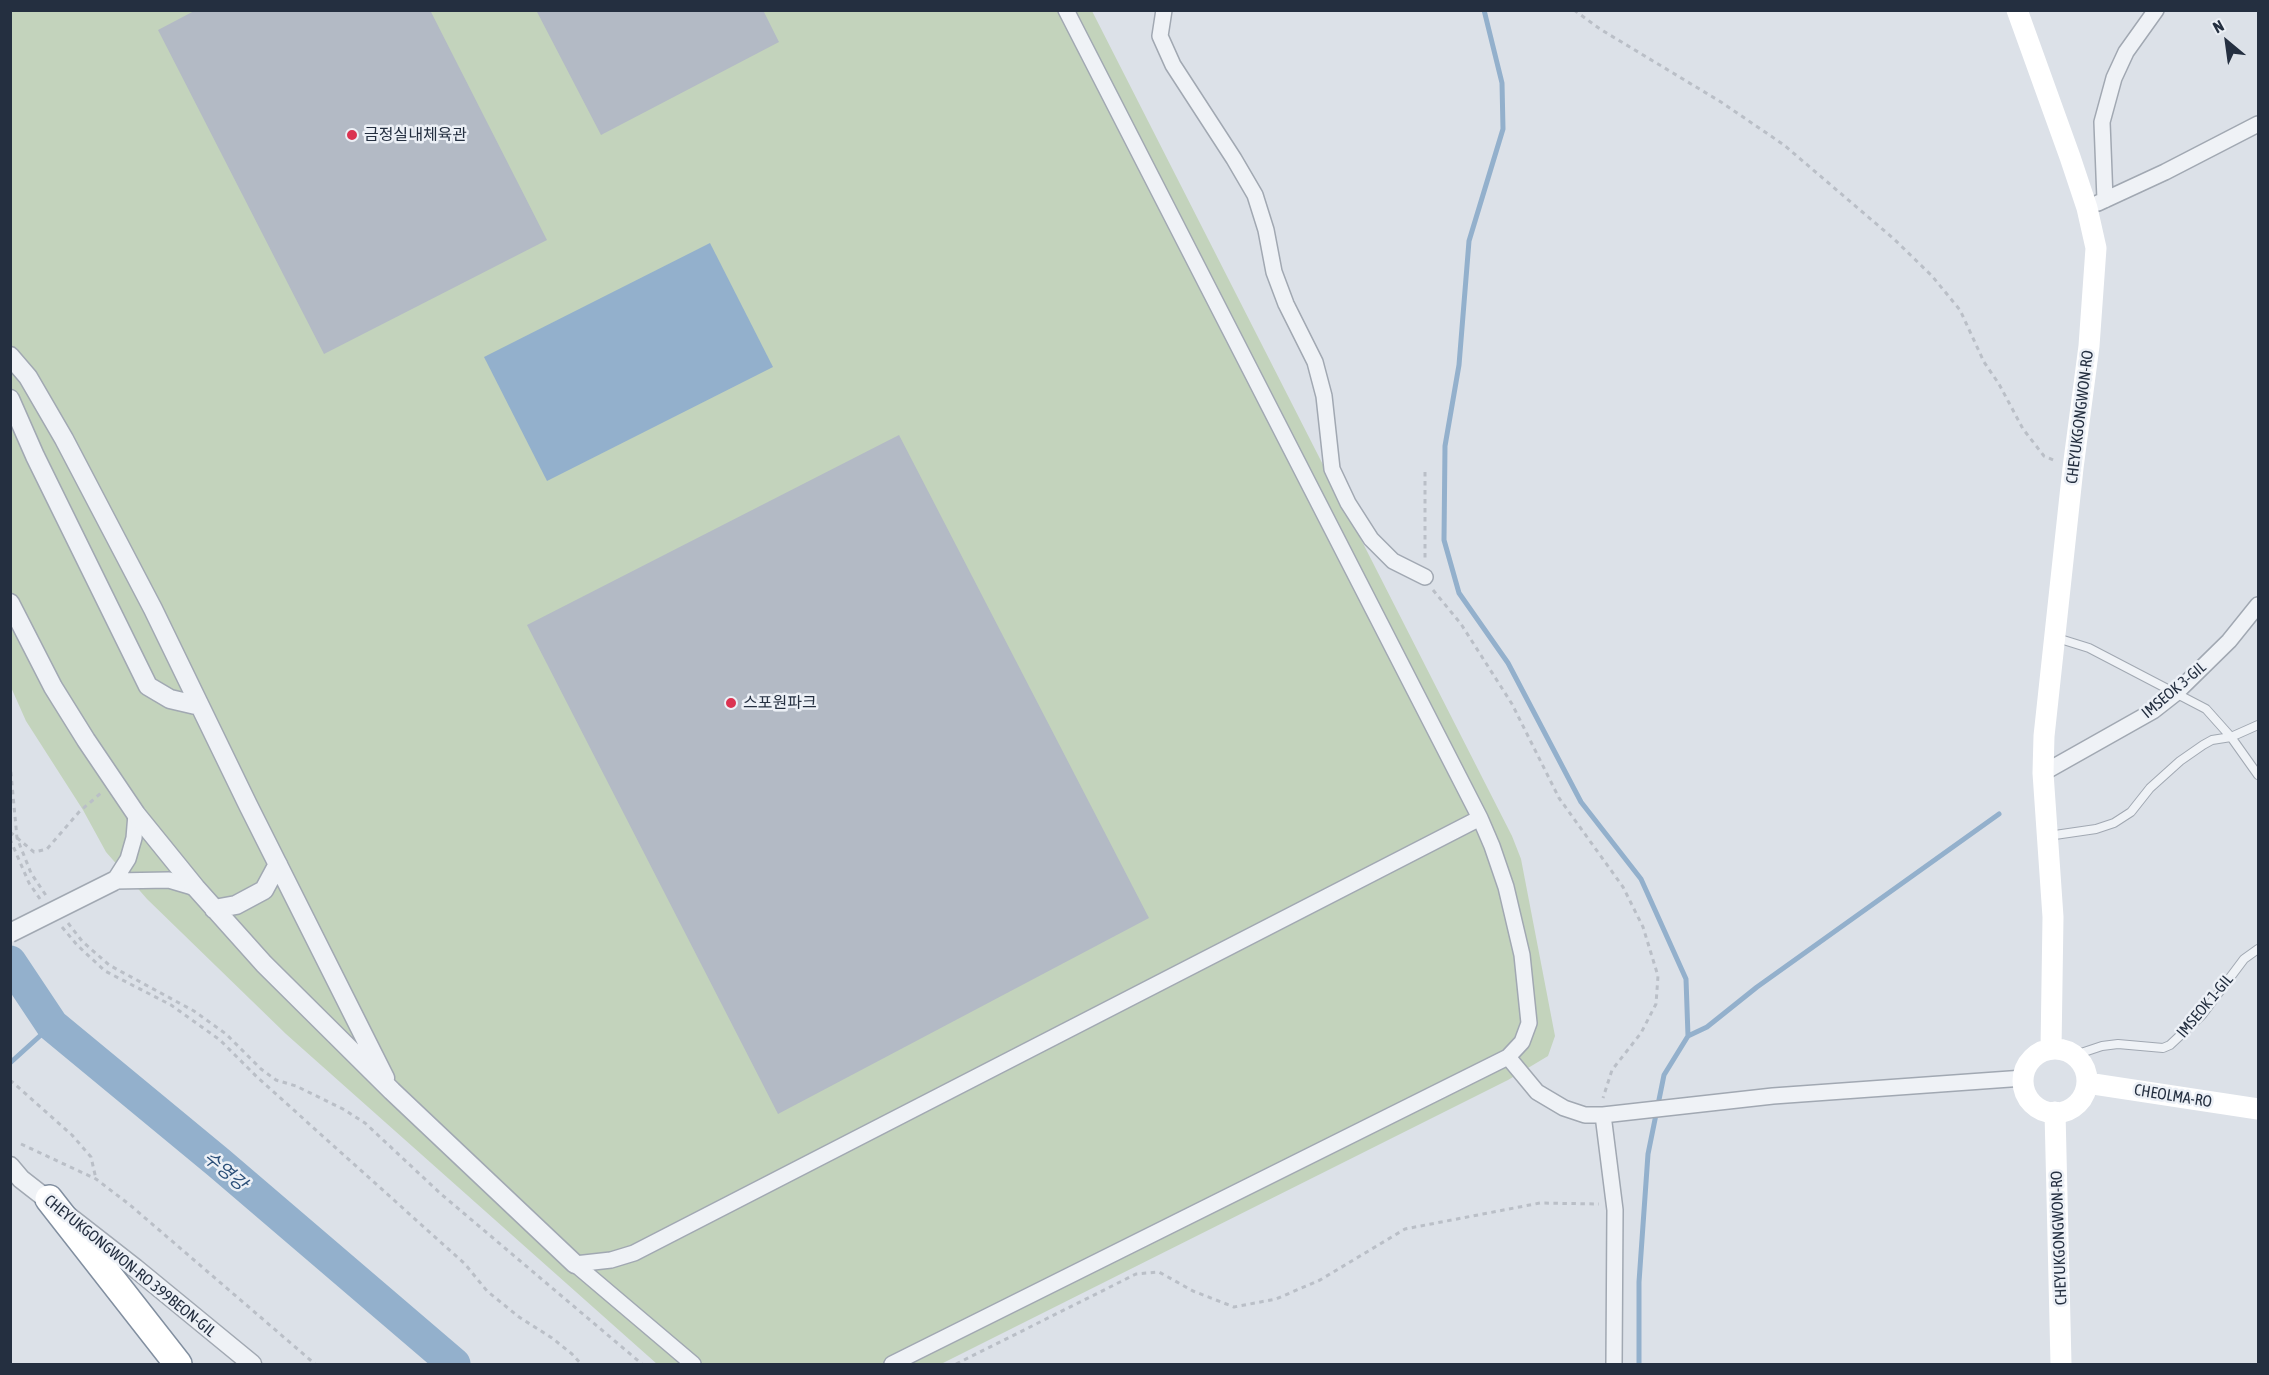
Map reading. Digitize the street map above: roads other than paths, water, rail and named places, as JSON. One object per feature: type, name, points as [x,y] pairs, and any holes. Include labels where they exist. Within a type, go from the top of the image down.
[{"type":"highway","points":[[49,1199],[178,1365]]},
{"type":"main road","name":"CHEYUKGONGWON-RO","points":[[2017,10],[2096,204],[2096,248],[2089,346],[2047,700],[2043,773],[2053,917],[2051,1049]]},
{"type":"main road","points":[[2051,1049],[2068,1051],[2075,1055],[2085,1067],[2087,1083],[2080,1100],[2073,1107],[2055,1112],[2035,1105],[2026,1093],[2024,1078],[2032,1059],[2037,1054],[2051,1049]]},
{"type":"main road","name":"CHEOLMA-RO","points":[[2087,1083],[2259,1109]]},
{"type":"main road","name":"CHEYUKGONGWON-RO","points":[[2055,1112],[2061,1365]]},
{"type":"street","points":[[892,1365],[1508,1057],[1522,1042],[1529,1023],[1522,955],[1506,886],[1480,818],[1066,10]]},
{"type":"street","points":[[1164,10],[1161,36],[1173,65],[1256,195],[1274,272],[1286,304],[1315,362],[1324,396],[1332,469],[1347,503],[1371,539],[1393,561],[1425,577]]},
{"type":"street","points":[[2156,10],[2126,52],[2114,78],[2102,122],[2096,204],[2259,124]]},
{"type":"street","points":[[10,356],[28,377],[64,438],[153,609],[392,1091]]},
{"type":"street","points":[[10,399],[35,456],[148,686],[170,699],[200,706]]},
{"type":"street","points":[[10,603],[53,687],[136,814],[214,909],[264,964],[392,1091],[575,1264],[693,1365]]},
{"type":"street","name":"IMSEOK 3-GIL","points":[[2043,773],[2153,711],[2176,693],[2229,641],[2259,605]]},
{"type":"street","points":[[114,881],[128,859],[134,838],[136,814]]},
{"type":"street","points":[[575,1264],[611,1260],[633,1253],[1480,818]]},
{"type":"street","points":[[214,909],[236,904],[264,890],[278,864]]},
{"type":"street","points":[[10,933],[114,881],[169,880],[196,888]]},
{"type":"street","points":[[1508,1057],[1537,1092],[1563,1108],[1584,1115],[1773,1096],[2024,1078]]},
{"type":"street","points":[[1609,1114],[1613,1201],[1614,1365]]},
{"type":"street","name":"CHEYUKGONGWON-RO 399BEON-GIL","points":[[14,1172],[252,1365]]},
{"type":"lane","points":[[2055,638],[2089,648],[2206,709],[2231,736],[2259,775]]},
{"type":"lane","points":[[2046,836],[2096,829],[2114,823],[2131,812],[2150,788],[2180,761],[2212,740],[2231,736],[2259,725]]},
{"type":"lane","name":"IMSEOK 1-GIL","points":[[2075,1055],[2102,1046],[2118,1044],[2163,1048],[2170,1045],[2202,1015],[2244,959],[2259,950]]},
{"type":"water","points":[[710,243],[773,367],[547,481],[484,357]]},
{"type":"waterway","points":[[1484,10],[1502,83],[1503,129],[1469,241],[1459,365],[1445,446],[1444,540],[1459,593],[1508,663],[1581,802],[1641,879],[1686,979],[1688,1036],[1664,1075],[1648,1154],[1639,1282],[1639,1364]]},
{"type":"waterway","points":[[1688,1036],[1707,1027],[1757,987],[1999,814]]},
{"type":"waterway","name":"수영강","points":[[10,962],[52,1025],[219,1163],[454,1364]]},
{"type":"waterway","points":[[10,1063],[52,1025]]},
{"type":"place","name":"금정실내체육관","points":[[352,135]]},
{"type":"place","name":"스포원파크","points":[[731,703]]}]
